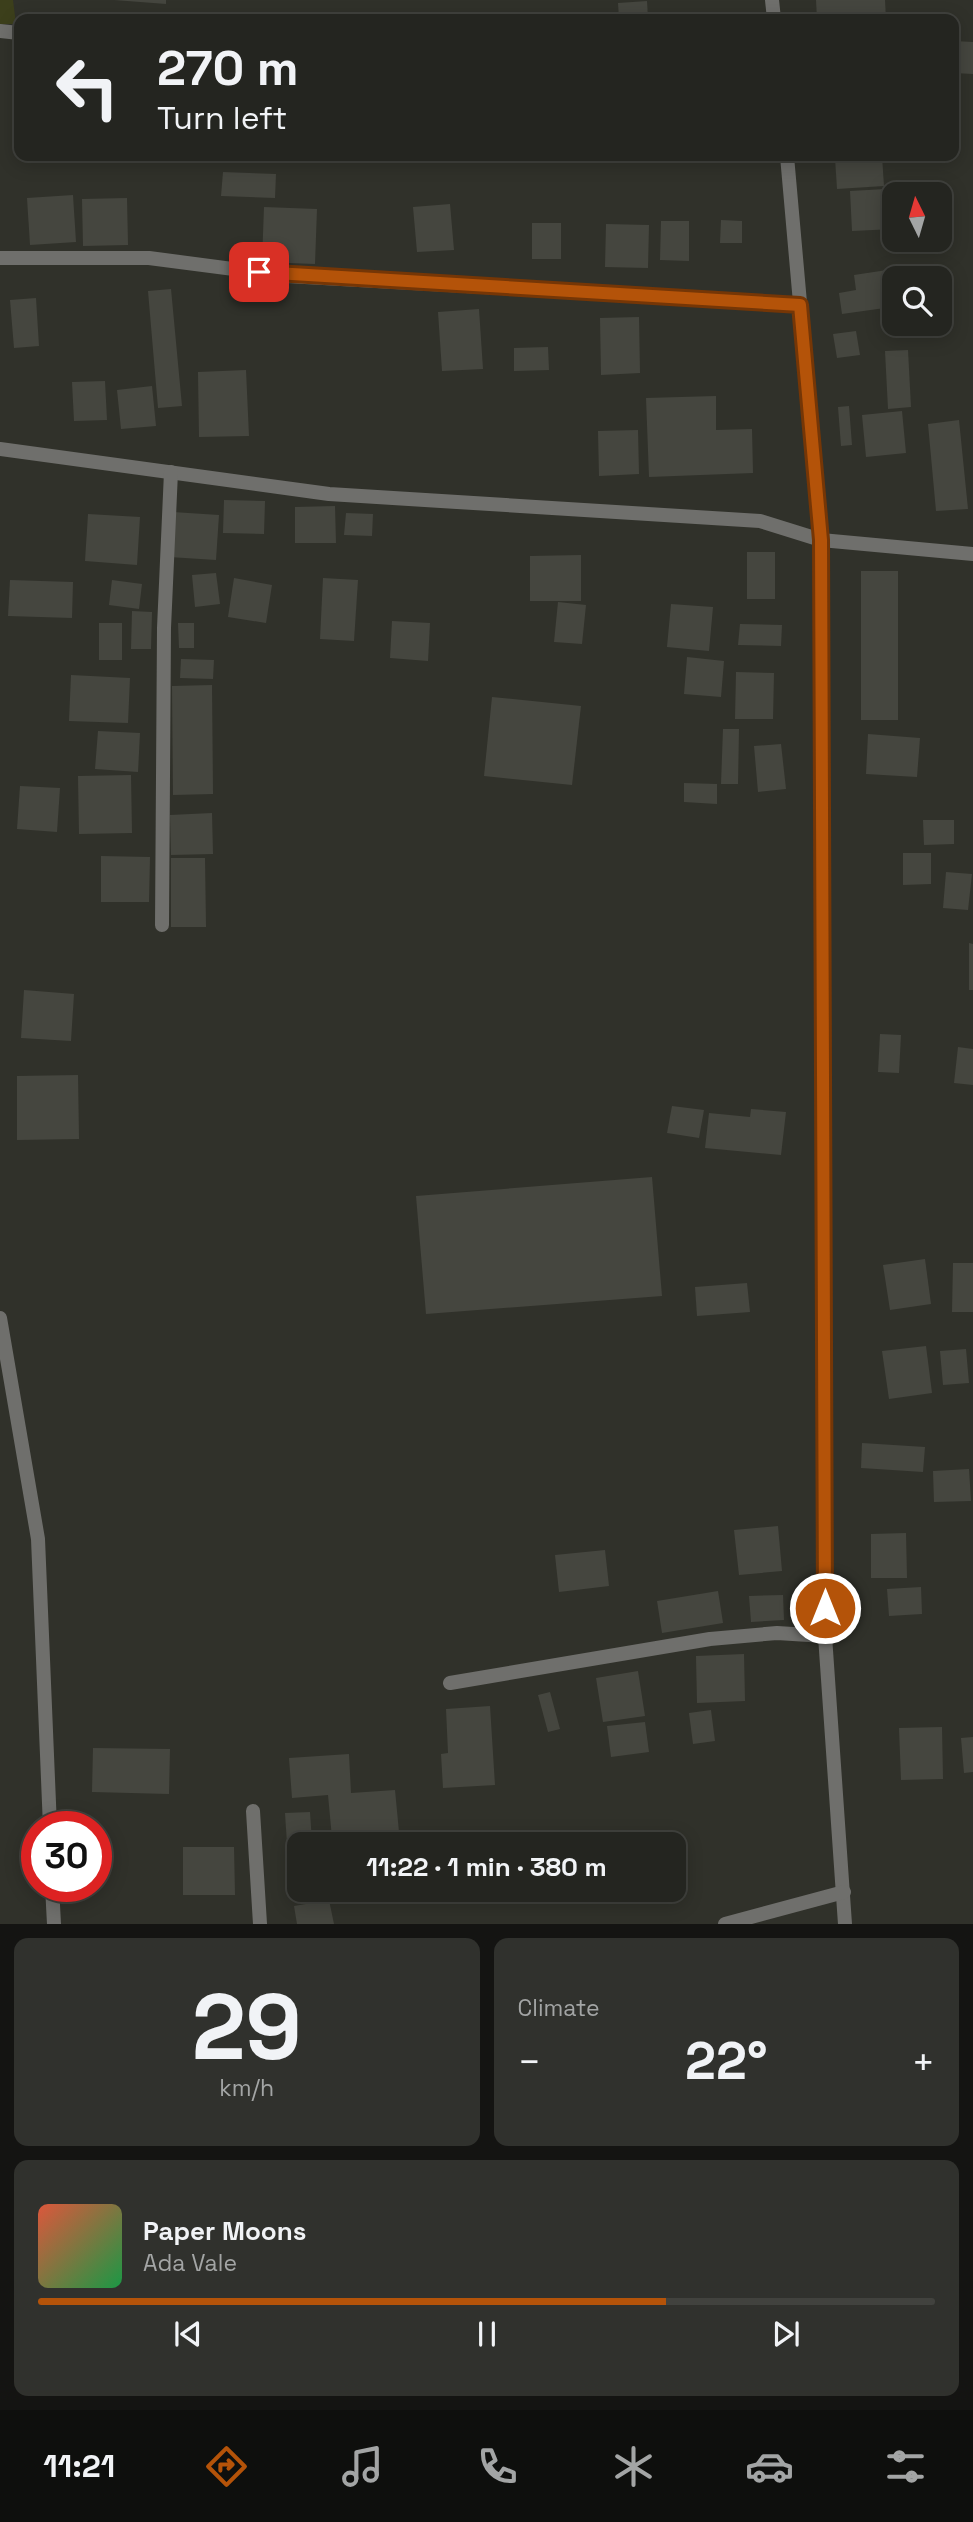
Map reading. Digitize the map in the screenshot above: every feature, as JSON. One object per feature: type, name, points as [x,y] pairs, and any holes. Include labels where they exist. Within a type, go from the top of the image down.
[{"type":"street","points":[[787,161],[821,540],[825,1636],[845,1923]]},
{"type":"street","points":[[0,258],[149,258],[287,276],[800,305]]},
{"type":"street","points":[[0,449],[329,494],[761,521],[821,540],[973,554]]},
{"type":"street","points":[[162,925],[164,628],[171,472]]},
{"type":"street","points":[[0,1318],[38,1539],[49,1811]]},
{"type":"street","points":[[450,1683],[710,1639],[777,1633],[825,1636]]},
{"type":"street","points":[[253,1811],[260,1923]]},
{"type":"street","points":[[725,1923],[844,1892]]},
{"type":"street","points":[[53,1902],[54,1923]]},
{"type":"green space","points":[[0,0],[13,0],[14,24],[0,24]]},
{"type":"building","points":[[114,0],[166,0],[166,4]]},
{"type":"building","points":[[816,0],[885,0],[886,14],[817,14]]},
{"type":"building","points":[[647,1],[648,14],[619,14],[618,3]]},
{"type":"building","points":[[959,41],[973,42],[973,74],[959,73]]},
{"type":"building","points":[[835,161],[882,161],[882,186],[837,189]]},
{"type":"building","points":[[223,172],[276,174],[275,198],[221,196]]},
{"type":"building","points":[[882,189],[882,230],[852,231],[850,191]]},
{"type":"building","points":[[73,195],[76,242],[30,245],[27,198]]},
{"type":"building","points":[[127,198],[128,245],[83,246],[82,199]]},
{"type":"building","points":[[450,204],[454,250],[417,252],[413,207]]},
{"type":"building","points":[[264,207],[317,209],[315,264],[262,262]]},
{"type":"building","points":[[721,220],[742,221],[742,243],[720,243]]},
{"type":"building","points":[[661,221],[689,221],[689,261],[660,260]]},
{"type":"building","points":[[532,223],[561,223],[561,259],[532,259]]},
{"type":"building","points":[[606,224],[649,225],[648,268],[605,267]]},
{"type":"building","points":[[882,271],[882,308],[842,314],[839,293],[856,290],[854,275]]},
{"type":"building","points":[[171,289],[182,406],[158,408],[148,291]]},
{"type":"building","points":[[36,298],[39,346],[14,348],[10,300]]},
{"type":"building","points":[[479,309],[483,369],[442,371],[438,312]]},
{"type":"building","points":[[639,317],[640,373],[601,375],[600,318]]},
{"type":"building","points":[[856,331],[860,355],[837,358],[833,334]]},
{"type":"building","points":[[548,347],[549,370],[514,371],[514,348]]},
{"type":"building","points":[[908,350],[911,407],[888,409],[885,351]]},
{"type":"building","points":[[246,370],[249,436],[199,437],[198,372]]},
{"type":"building","points":[[105,381],[107,420],[74,421],[72,382]]},
{"type":"building","points":[[152,386],[156,426],[121,429],[117,390]]},
{"type":"building","points":[[716,396],[716,430],[752,429],[753,473],[649,477],[646,398]]},
{"type":"building","points":[[849,406],[852,445],[841,446],[838,407]]},
{"type":"building","points":[[902,411],[906,453],[866,457],[862,415]]},
{"type":"building","points":[[959,420],[968,509],[936,511],[928,424]]},
{"type":"building","points":[[638,430],[639,474],[599,476],[598,431]]},
{"type":"building","points":[[224,500],[265,501],[264,534],[223,533]]},
{"type":"building","points":[[335,506],[336,543],[295,543],[295,507]]},
{"type":"building","points":[[173,512],[219,515],[216,560],[169,557]]},
{"type":"building","points":[[346,513],[373,514],[372,536],[344,535]]},
{"type":"building","points":[[88,514],[140,517],[137,565],[85,561]]},
{"type":"building","points":[[747,552],[775,552],[775,599],[747,599]]},
{"type":"building","points":[[581,555],[581,601],[530,601],[530,556]]},
{"type":"building","points":[[861,571],[898,571],[898,720],[861,720]]},
{"type":"building","points":[[216,573],[220,604],[195,607],[192,575]]},
{"type":"building","points":[[234,578],[272,585],[266,623],[228,617]]},
{"type":"building","points":[[323,578],[358,580],[354,641],[320,639]]},
{"type":"building","points":[[10,580],[73,582],[72,618],[8,616]]},
{"type":"building","points":[[112,580],[142,584],[139,609],[109,605]]},
{"type":"building","points":[[558,602],[586,605],[582,644],[554,642]]},
{"type":"building","points":[[671,604],[713,607],[709,651],[667,647]]},
{"type":"building","points":[[132,611],[152,612],[151,649],[131,649]]},
{"type":"building","points":[[392,621],[430,623],[428,661],[390,658]]},
{"type":"building","points":[[99,623],[122,623],[122,660],[99,660]]},
{"type":"building","points":[[178,623],[194,623],[194,648],[179,648]]},
{"type":"building","points":[[740,624],[782,625],[781,646],[738,645]]},
{"type":"building","points":[[687,657],[724,661],[721,697],[684,694]]},
{"type":"building","points":[[181,659],[214,660],[213,679],[180,678]]},
{"type":"building","points":[[736,672],[774,673],[773,719],[735,719]]},
{"type":"building","points":[[71,675],[130,678],[128,723],[69,721]]},
{"type":"building","points":[[212,685],[213,794],[173,795],[172,686]]},
{"type":"building","points":[[492,697],[581,706],[572,785],[484,776]]},
{"type":"building","points":[[723,729],[739,729],[738,784],[721,784]]},
{"type":"building","points":[[98,731],[140,733],[138,772],[95,769]]},
{"type":"building","points":[[868,734],[920,738],[917,777],[866,774]]},
{"type":"building","points":[[781,744],[786,789],[758,792],[754,746]]},
{"type":"building","points":[[131,775],[132,833],[79,834],[78,776]]},
{"type":"building","points":[[684,783],[717,784],[717,804],[684,802]]},
{"type":"building","points":[[20,786],[60,788],[57,832],[17,829]]},
{"type":"building","points":[[212,813],[213,854],[171,855],[170,815]]},
{"type":"building","points":[[923,820],[954,820],[954,844],[924,845]]},
{"type":"building","points":[[903,853],[931,853],[931,884],[903,885]]},
{"type":"building","points":[[101,856],[150,857],[149,902],[101,902]]},
{"type":"building","points":[[171,858],[205,858],[206,927],[171,927]]},
{"type":"building","points":[[946,872],[972,874],[968,910],[943,908]]},
{"type":"building","points":[[969,943],[973,944],[973,990],[969,990]]},
{"type":"building","points":[[24,990],[74,994],[71,1041],[21,1038]]},
{"type":"building","points":[[880,1034],[901,1035],[899,1073],[878,1072]]},
{"type":"building","points":[[958,1047],[973,1049],[973,1085],[954,1083]]},
{"type":"building","points":[[78,1075],[79,1139],[17,1140],[17,1076]]},
{"type":"building","points":[[672,1106],[704,1110],[699,1138],[667,1133]]},
{"type":"building","points":[[751,1109],[786,1112],[781,1155],[705,1148],[709,1113],[750,1117]]},
{"type":"building","points":[[652,1177],[662,1296],[426,1314],[416,1196]]},
{"type":"building","points":[[925,1259],[931,1304],[890,1310],[883,1265]]},
{"type":"building","points":[[953,1263],[973,1263],[973,1312],[952,1312]]},
{"type":"building","points":[[747,1283],[750,1312],[697,1316],[695,1287]]},
{"type":"building","points":[[926,1346],[932,1393],[889,1399],[882,1351]]},
{"type":"building","points":[[966,1349],[969,1383],[943,1385],[940,1351]]},
{"type":"building","points":[[862,1443],[925,1447],[923,1472],[861,1468]]},
{"type":"building","points":[[969,1469],[971,1501],[934,1502],[933,1471]]},
{"type":"building","points":[[778,1526],[782,1571],[739,1575],[734,1530]]},
{"type":"building","points":[[906,1533],[907,1578],[871,1578],[871,1534]]},
{"type":"building","points":[[605,1550],[609,1586],[559,1592],[555,1555]]},
{"type":"building","points":[[921,1587],[922,1614],[889,1616],[887,1589]]},
{"type":"building","points":[[718,1591],[723,1623],[662,1633],[657,1601]]},
{"type":"building","points":[[783,1595],[784,1620],[751,1622],[749,1596]]},
{"type":"building","points":[[744,1654],[745,1701],[697,1703],[696,1656]]},
{"type":"building","points":[[638,1671],[645,1716],[603,1722],[596,1678]]},
{"type":"building","points":[[550,1692],[560,1729],[548,1732],[538,1695]]},
{"type":"building","points":[[490,1706],[495,1785],[443,1788],[441,1754],[448,1753],[446,1709]]},
{"type":"building","points":[[711,1710],[715,1741],[693,1744],[689,1713]]},
{"type":"building","points":[[645,1722],[649,1752],[611,1757],[607,1726]]},
{"type":"building","points":[[942,1727],[943,1779],[901,1780],[899,1728]]},
{"type":"building","points":[[973,1737],[973,1772],[964,1773],[961,1738]]},
{"type":"building","points":[[93,1748],[170,1749],[169,1794],[92,1792]]},
{"type":"building","points":[[349,1754],[351,1793],[395,1790],[399,1832],[331,1832],[328,1795],[292,1798],[289,1758]]},
{"type":"building","points":[[310,1812],[311,1832],[287,1832],[287,1844],[285,1813]]},
{"type":"building","points":[[183,1847],[234,1847],[235,1895],[183,1895]]},
{"type":"building","points":[[329,1902],[334,1924],[297,1924],[294,1906]]},
{"type":"route","points":[[259,272],[287,276],[674,300],[800,305],[821,540],[825,1608]]}]
